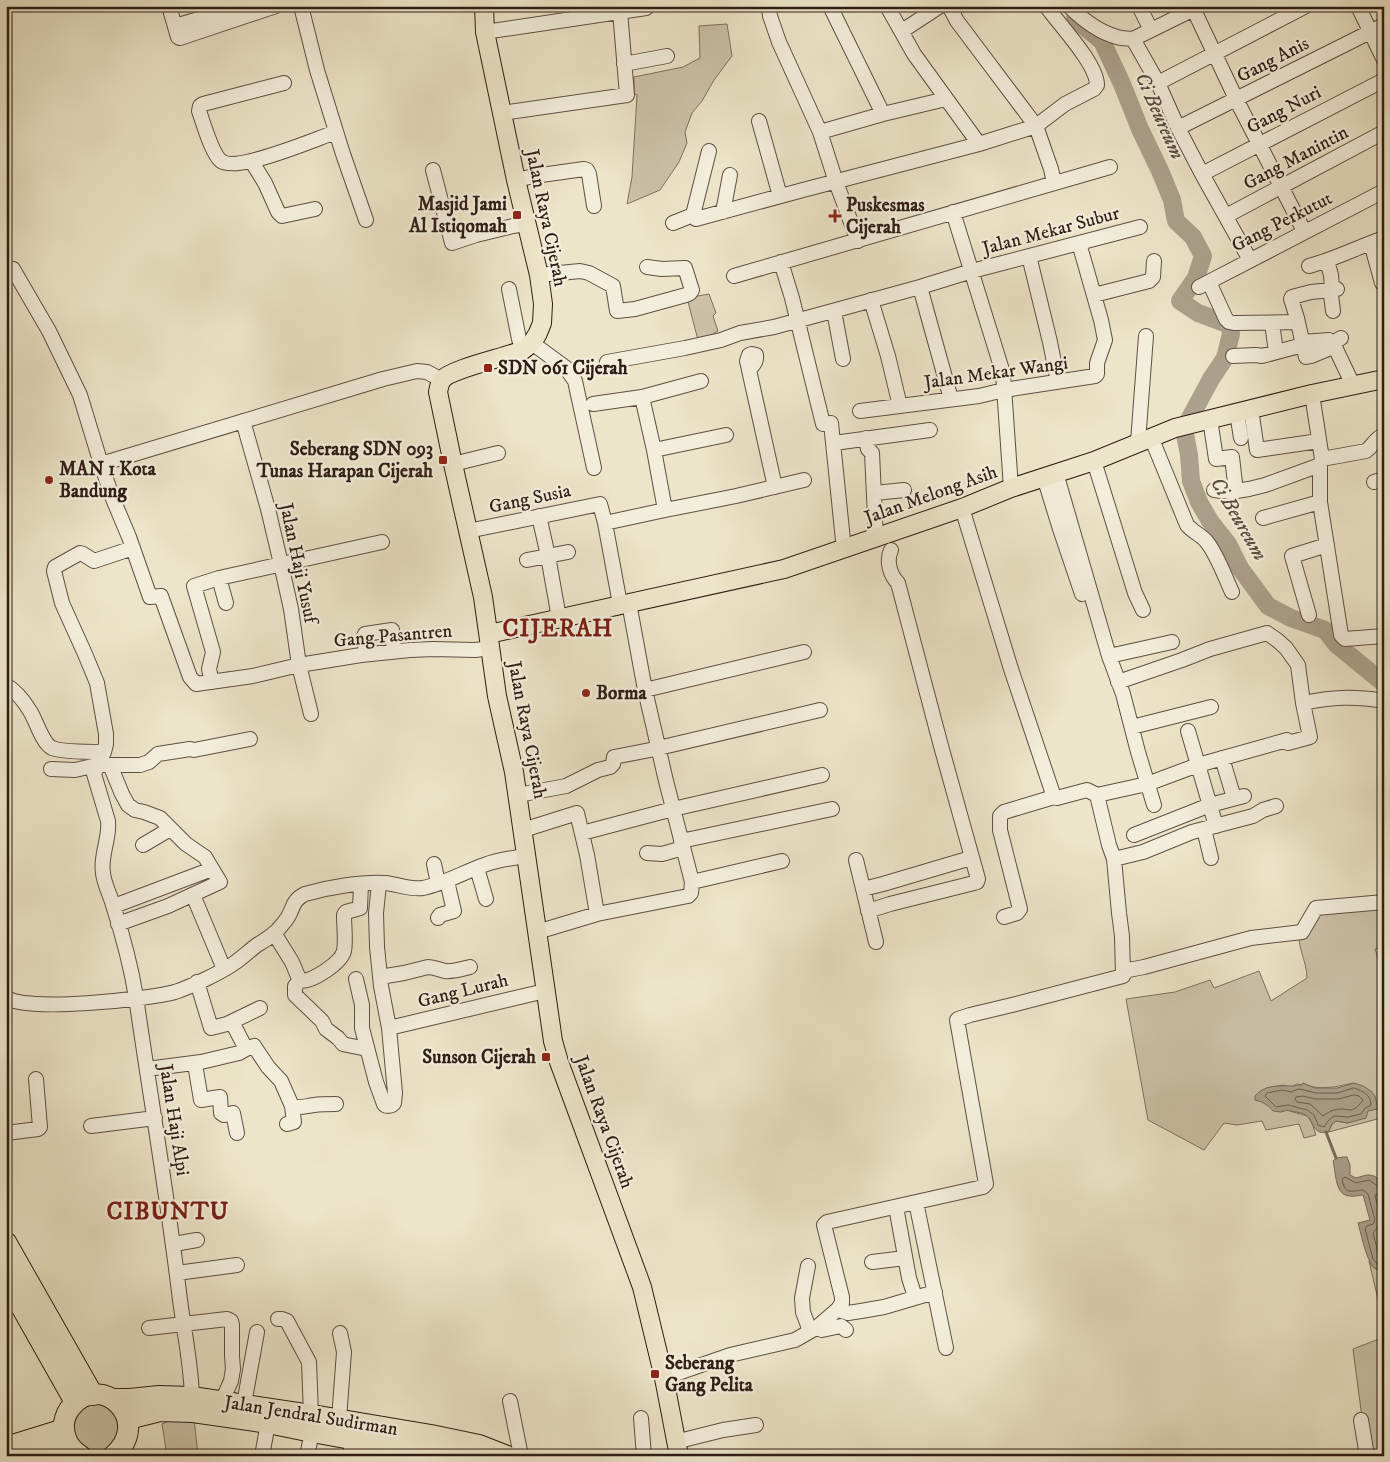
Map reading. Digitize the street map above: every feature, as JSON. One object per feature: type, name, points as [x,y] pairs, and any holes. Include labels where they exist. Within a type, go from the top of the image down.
[{"type":"highway","points":[[6,1242],[84,1398]]},
{"type":"highway","points":[[6,1280],[84,1398]]},
{"type":"highway","name":"Jalan Jendral Sudirman","points":[[84,1398],[103,1395],[113,1399],[159,1396],[192,1397],[244,1404],[312,1424],[352,1447],[428,1444],[479,1445],[507,1456]]},
{"type":"highway","points":[[71,1443],[64,1419],[68,1410],[84,1398]]},
{"type":"highway","points":[[113,1399],[121,1406],[128,1419],[128,1434],[114,1455]]},
{"type":"highway","name":"Jalan Jendral Sudirman","points":[[128,1419],[160,1411],[180,1411],[268,1423],[312,1424],[338,1419],[428,1444],[446,1456]]},
{"type":"highway","points":[[6,1447],[71,1443]]},
{"type":"highway","points":[[30,1456],[71,1443]]},
{"type":"main road","name":"Jalan Raya Cijerah","points":[[484,6],[486,32],[502,113],[539,275],[543,304],[542,322],[538,333],[528,347]]},
{"type":"main road","points":[[442,380],[453,372],[528,347]]},
{"type":"main road","name":"Jalan Raya Cijerah","points":[[442,380],[438,392],[483,597],[498,705],[514,772],[524,830],[526,856],[553,1041],[559,1062],[642,1287],[664,1378],[677,1449]]},
{"type":"main road","name":"Jalan Melong Asih","points":[[490,641],[559,618],[784,569],[844,550],[884,541],[1011,488],[1094,461],[1175,428],[1353,385],[1383,383]]},
{"type":"street","points":[[169,6],[180,38],[243,6]]},
{"type":"street","points":[[213,22],[276,6]]},
{"type":"street","points":[[301,6],[317,70],[366,220]]},
{"type":"street","points":[[486,32],[597,11],[620,12],[646,8],[648,6]]},
{"type":"street","points":[[769,6],[770,16],[779,42],[820,132],[858,241]]},
{"type":"street","points":[[830,6],[884,114]]},
{"type":"street","points":[[887,6],[914,54],[979,144]]},
{"type":"street","points":[[902,31],[940,6]]},
{"type":"street","points":[[949,6],[957,21],[1036,126],[1054,183]]},
{"type":"street","points":[[693,215],[694,218],[698,219],[979,144],[1036,126],[1066,104],[1097,85],[1096,78],[1076,43],[1046,6]]},
{"type":"street","points":[[1069,6],[1092,24],[1117,38],[1133,39],[1195,7],[1213,54],[1304,231]]},
{"type":"street","points":[[1139,6],[1152,30]]},
{"type":"street","points":[[1158,83],[1306,6]]},
{"type":"street","points":[[1358,6],[1384,60]]},
{"type":"street","points":[[502,113],[627,95],[620,12]]},
{"type":"street","name":"Gang Anis","points":[[1178,128],[1384,25]]},
{"type":"street","points":[[1133,39],[1158,83],[1178,128],[1202,174],[1250,260]]},
{"type":"street","points":[[624,64],[667,56]]},
{"type":"street","name":"Gang Nuri","points":[[1202,174],[1384,80]]},
{"type":"street","points":[[284,83],[200,106],[199,111],[216,156],[222,162],[232,164],[252,162],[336,132]]},
{"type":"street","points":[[820,132],[946,99]]},
{"type":"street","points":[[760,122],[780,196]]},
{"type":"street","name":"Gang Manintin","points":[[1226,216],[1384,132]]},
{"type":"street","points":[[693,215],[709,151]]},
{"type":"street","points":[[252,162],[265,183],[278,212],[282,216],[315,209]]},
{"type":"street","points":[[734,276],[1110,167]]},
{"type":"street","points":[[516,180],[584,169],[589,174],[594,206]]},
{"type":"street","points":[[433,170],[453,243],[476,235],[526,224]]},
{"type":"street","points":[[723,212],[730,175]]},
{"type":"street","name":"Gang Perkutut","points":[[1272,323],[1229,322],[1204,284],[1384,191]]},
{"type":"street","points":[[953,212],[1004,373],[1011,488]]},
{"type":"street","points":[[672,223],[693,215]]},
{"type":"street","name":"Jalan Mekar Subur","points":[[607,362],[712,342],[774,327],[972,271],[1140,227]]},
{"type":"street","points":[[1309,266],[1327,262],[1377,241],[1382,283]]},
{"type":"street","points":[[1079,243],[1094,295],[1149,281],[1153,277],[1154,261]]},
{"type":"street","points":[[1028,256],[1058,382]]},
{"type":"street","points":[[780,262],[792,298],[823,424],[831,423],[844,550]]},
{"type":"street","points":[[1327,262],[1334,289],[1331,295],[1333,311]]},
{"type":"street","points":[[539,275],[580,271],[589,273],[613,286],[617,311],[635,309],[686,295],[692,290],[685,268],[662,269],[647,267]]},
{"type":"street","points":[[6,271],[13,269],[69,370],[86,412],[101,464],[150,597],[161,596],[190,677],[198,685],[212,682],[209,669],[213,652],[194,586],[219,578],[382,542]]},
{"type":"street","points":[[920,287],[951,399]]},
{"type":"street","points":[[509,289],[519,339],[528,347],[566,368],[575,381],[594,468]]},
{"type":"street","points":[[1334,289],[1311,292],[1291,298],[1306,356],[1308,357],[1336,343],[1353,385]]},
{"type":"street","name":"Jalan Mekar Wangi","points":[[860,411],[979,396],[1004,390],[1092,378],[1097,374],[1097,363],[1105,340],[1094,295]]},
{"type":"street","points":[[871,300],[888,356],[900,406]]},
{"type":"street","points":[[834,310],[843,359]]},
{"type":"street","points":[[1276,352],[1272,323],[1298,322]]},
{"type":"street","points":[[1146,336],[1144,440],[1187,525],[1205,539],[1212,549],[1232,592]]},
{"type":"street","points":[[1233,356],[1256,354],[1262,356],[1302,343]]},
{"type":"street","points":[[749,370],[775,487]]},
{"type":"street","points":[[101,464],[383,379],[417,371],[427,372],[442,380]]},
{"type":"street","points":[[593,404],[642,397],[701,381]]},
{"type":"street","points":[[1312,394],[1321,462],[1320,502],[1342,638],[1384,636]]},
{"type":"street","points":[[642,397],[665,510]]},
{"type":"street","points":[[1244,411],[1258,450],[1319,441]]},
{"type":"street","points":[[1241,438],[1244,411]]},
{"type":"street","name":"Jalan Haji Yusuf","points":[[243,420],[281,564],[291,609],[299,665],[311,714]]},
{"type":"street","points":[[1203,421],[1216,459],[1232,457],[1236,492]]},
{"type":"street","points":[[834,443],[930,430]]},
{"type":"street","points":[[654,450],[726,435]]},
{"type":"street","points":[[1214,490],[1236,492],[1265,485],[1321,462],[1366,451],[1377,438],[1384,435]]},
{"type":"street","points":[[866,438],[868,449],[872,453],[875,493],[892,577],[898,583],[978,879],[974,884],[868,911]]},
{"type":"street","points":[[453,464],[498,453]]},
{"type":"street","points":[[1094,461],[1135,593],[1143,610]]},
{"type":"street","points":[[1050,475],[1122,694],[1126,723]]},
{"type":"street","points":[[1050,475],[1060,530],[1154,805]]},
{"type":"street","points":[[537,932],[597,914],[688,896],[691,893],[692,882],[605,523],[804,480]]},
{"type":"street","points":[[875,493],[904,490]]},
{"type":"street","points":[[1263,518],[1320,502]]},
{"type":"street","name":"Gang Susia","points":[[468,531],[600,504],[605,523]]},
{"type":"street","points":[[962,508],[1011,669],[1054,797]]},
{"type":"street","points":[[539,516],[559,618]]},
{"type":"street","points":[[1309,614],[1292,556],[1327,545]]},
{"type":"street","points":[[118,924],[168,906],[220,882],[205,857],[186,844],[160,818],[135,810],[128,805],[104,765],[106,730],[97,683],[86,654],[62,603],[54,571],[55,567],[80,553],[94,561],[133,548]]},
{"type":"street","points":[[527,560],[568,552]]},
{"type":"street","points":[[219,578],[226,603]]},
{"type":"street","points":[[366,654],[364,635],[392,630],[394,651]]},
{"type":"street","points":[[1004,917],[1017,913],[1020,909],[1000,830],[1000,816],[1004,812],[1054,797],[1057,798],[1088,790],[1097,795],[1147,784],[1222,758],[1287,740],[1288,743],[1310,737],[1298,665],[1286,648],[1267,633],[1210,649],[1118,682]]},
{"type":"street","name":"Gang Pasantren","points":[[212,682],[366,654],[433,649],[475,650],[490,641]]},
{"type":"street","points":[[1109,656],[1172,642]]},
{"type":"street","points":[[645,690],[804,652]]},
{"type":"street","points":[[6,685],[21,698],[45,740],[52,748],[104,752]]},
{"type":"street","points":[[1303,703],[1346,697],[1384,701]]},
{"type":"street","points":[[1126,723],[1211,707]]},
{"type":"street","points":[[518,795],[568,785],[598,770],[610,767],[613,764],[614,757],[820,710]]},
{"type":"street","points":[[1188,731],[1210,805],[1211,858]]},
{"type":"street","points":[[52,769],[75,770],[104,765],[140,765],[149,762],[158,754],[194,750],[250,739]]},
{"type":"street","points":[[1134,834],[1210,805],[1239,797],[1222,758]]},
{"type":"street","name":"Jalan Haji Alpi","points":[[104,765],[94,774],[109,828],[102,859],[103,876],[114,906],[136,998],[174,1244],[183,1324],[191,1369],[192,1397]]},
{"type":"street","points":[[582,833],[674,809],[822,775]]},
{"type":"street","points":[[664,1378],[730,1355],[795,1340],[836,1311],[842,1303],[842,1297],[825,1224],[983,1187],[986,1184],[957,1020],[970,1015],[1123,976],[1122,936],[1114,859],[1097,795]]},
{"type":"street","points":[[1114,859],[1143,852],[1192,832],[1253,816],[1263,810],[1276,806]]},
{"type":"street","points":[[647,853],[662,854],[682,845],[832,809]]},
{"type":"street","points":[[524,830],[577,813],[587,855],[597,914]]},
{"type":"street","points":[[143,845],[170,829]]},
{"type":"street","points":[[6,997],[9,1000],[19,1002],[47,1004],[88,1003],[136,998],[176,991],[224,969],[260,944],[287,919],[297,898],[310,892],[361,884],[420,888],[442,882],[503,859],[526,856]]},
{"type":"street","points":[[863,889],[971,858]]},
{"type":"street","points":[[856,860],[876,942]]},
{"type":"street","points":[[692,882],[782,861]]},
{"type":"street","points":[[434,864],[454,911],[440,915],[438,918]]},
{"type":"street","points":[[114,906],[212,868]]},
{"type":"street","points":[[477,868],[486,899]]},
{"type":"street","points":[[361,884],[360,908],[346,912],[344,915],[344,952],[316,977],[300,981],[295,986],[295,995],[322,1021],[326,1029],[346,1046],[367,1049]]},
{"type":"street","points":[[356,979],[362,1005],[362,1028],[376,1082],[384,1104],[387,1106],[392,1105],[395,1093],[390,1028],[380,977],[377,947],[376,913],[379,884]]},
{"type":"street","points":[[883,884],[890,904]]},
{"type":"street","points":[[193,895],[224,969]]},
{"type":"street","points":[[1124,971],[1250,938],[1302,932],[1316,908],[1384,902]]},
{"type":"street","points":[[274,933],[292,962],[300,981]]},
{"type":"street","points":[[380,977],[428,967],[449,971],[470,967]]},
{"type":"street","points":[[196,982],[210,1027],[232,1022],[260,1008]]},
{"type":"street","name":"Gang Lurah","points":[[390,1028],[545,990]]},
{"type":"street","points":[[232,1022],[246,1049]]},
{"type":"street","points":[[147,1070],[195,1064],[254,1046],[268,1067],[281,1081],[292,1106],[294,1122],[287,1124]]},
{"type":"street","points":[[195,1064],[202,1100],[220,1097],[221,1113],[224,1115],[233,1113],[237,1133]]},
{"type":"street","points":[[6,1134],[38,1129],[40,1127],[36,1079]]},
{"type":"street","points":[[292,1106],[303,1108],[313,1105],[336,1104]]},
{"type":"street","points":[[91,1126],[155,1118]]},
{"type":"street","points":[[916,1202],[946,1348]]},
{"type":"street","points":[[896,1207],[909,1278],[915,1298]]},
{"type":"street","points":[[174,1244],[196,1240]]},
{"type":"street","points":[[872,1262],[905,1258]]},
{"type":"street","points":[[176,1270],[237,1265]]},
{"type":"street","points":[[808,1266],[802,1298],[803,1312],[813,1329]]},
{"type":"street","points":[[836,1311],[848,1313],[861,1311],[935,1292]]},
{"type":"street","points":[[149,1328],[227,1319],[231,1321],[233,1369],[231,1381],[222,1401]]},
{"type":"street","points":[[278,1319],[287,1321],[307,1358],[311,1387],[312,1424],[307,1456]]},
{"type":"street","points":[[813,1329],[822,1330],[841,1326],[846,1330]]},
{"type":"street","points":[[244,1404],[257,1332]]},
{"type":"street","points":[[338,1419],[344,1352],[340,1333]]},
{"type":"street","points":[[510,1401],[521,1456]]},
{"type":"street","points":[[641,1418],[644,1456]]},
{"type":"street","points":[[1361,1420],[1367,1456]]},
{"type":"street","points":[[262,1456],[268,1423]]},
{"type":"street","points":[[677,1449],[723,1430],[756,1425]]},
{"type":"shaded area","points":[[727,24],[732,56],[692,113],[685,132],[687,143],[679,162],[660,190],[627,204],[632,177],[637,95],[634,94],[634,77],[683,67],[700,58],[699,26]]},
{"type":"shaded area","points":[[709,294],[716,313],[713,316],[718,331],[714,333],[714,336],[698,340],[687,298]]},
{"type":"shaded area","points":[[1384,903],[1384,947],[1375,949],[1384,975],[1384,1119],[1381,1118],[1325,1133],[1329,1131],[1332,1124],[1336,1121],[1348,1123],[1354,1083],[1322,1088],[1303,1083],[1302,1085],[1297,1084],[1291,1087],[1283,1085],[1266,1088],[1255,1100],[1262,1101],[1281,1112],[1287,1110],[1309,1118],[1316,1135],[1304,1138],[1299,1124],[1266,1130],[1262,1121],[1237,1125],[1224,1123],[1204,1150],[1148,1120],[1126,999],[1175,992],[1210,980],[1214,988],[1259,971],[1271,1001],[1307,978],[1299,933],[1301,925],[1311,909]]},
{"type":"shaded area","points":[[1369,1261],[1378,1270],[1384,1270],[1384,1325]]},
{"type":"shaded area","points":[[1384,1337],[1384,1456],[1367,1456],[1353,1349]]},
{"type":"shaded area","points":[[103,1398],[125,1426],[104,1455],[89,1455],[81,1452],[68,1419],[70,1412]]},
{"type":"shaded area","points":[[194,1418],[198,1456],[167,1456],[162,1424],[171,1420]]},
{"type":"water","points":[[1303,1083],[1315,1088],[1337,1088],[1354,1083],[1363,1086],[1375,1096],[1378,1109],[1368,1111],[1366,1118],[1348,1123],[1336,1121],[1332,1124],[1329,1131],[1319,1132],[1304,1114],[1287,1110],[1281,1112],[1273,1111],[1265,1104],[1255,1100],[1255,1096],[1259,1092],[1267,1088],[1302,1085]]},
{"type":"water","points":[[1347,1157],[1350,1165],[1350,1175],[1356,1178],[1367,1175],[1374,1176],[1383,1188],[1384,1270],[1378,1270],[1370,1262],[1363,1241],[1358,1223],[1370,1220],[1363,1195],[1345,1195],[1341,1192],[1337,1183],[1333,1161],[1336,1158]]},
{"type":"waterway","name":"Ci Beureum","points":[[1075,19],[1102,41],[1161,173],[1172,200],[1176,221],[1193,237],[1203,256],[1196,278],[1180,301],[1198,313],[1230,325],[1231,334],[1225,358],[1211,379],[1184,429],[1191,481],[1199,502],[1210,521],[1228,544],[1240,568],[1268,606],[1291,618],[1325,630],[1336,644],[1384,682]]},
{"type":"waterway","points":[[1326,1132],[1336,1158]]},
{"type":"place","name":"Masjid Jami Al Istiqomah","points":[[517,215]]},
{"type":"place","name":"Puskesmas Cijerah","points":[[835,216]]},
{"type":"place","name":"SDN 061 Cijerah","points":[[488,368]]},
{"type":"place","name":"Seberang SDN 093 Tunas Harapan Cijerah","points":[[443,460]]},
{"type":"place","name":"MAN 1 Kota Bandung","points":[[49,480]]},
{"type":"place","name":"Borma","points":[[586,693]]},
{"type":"place","name":"Sunson Cijerah","points":[[546,1057]]},
{"type":"place","name":"Seberang Gang Pelita","points":[[655,1374]]},
{"type":"district","name":"CIJERAH","points":[[558,629]]},
{"type":"district","name":"CIBUNTU","points":[[168,1212]]}]
